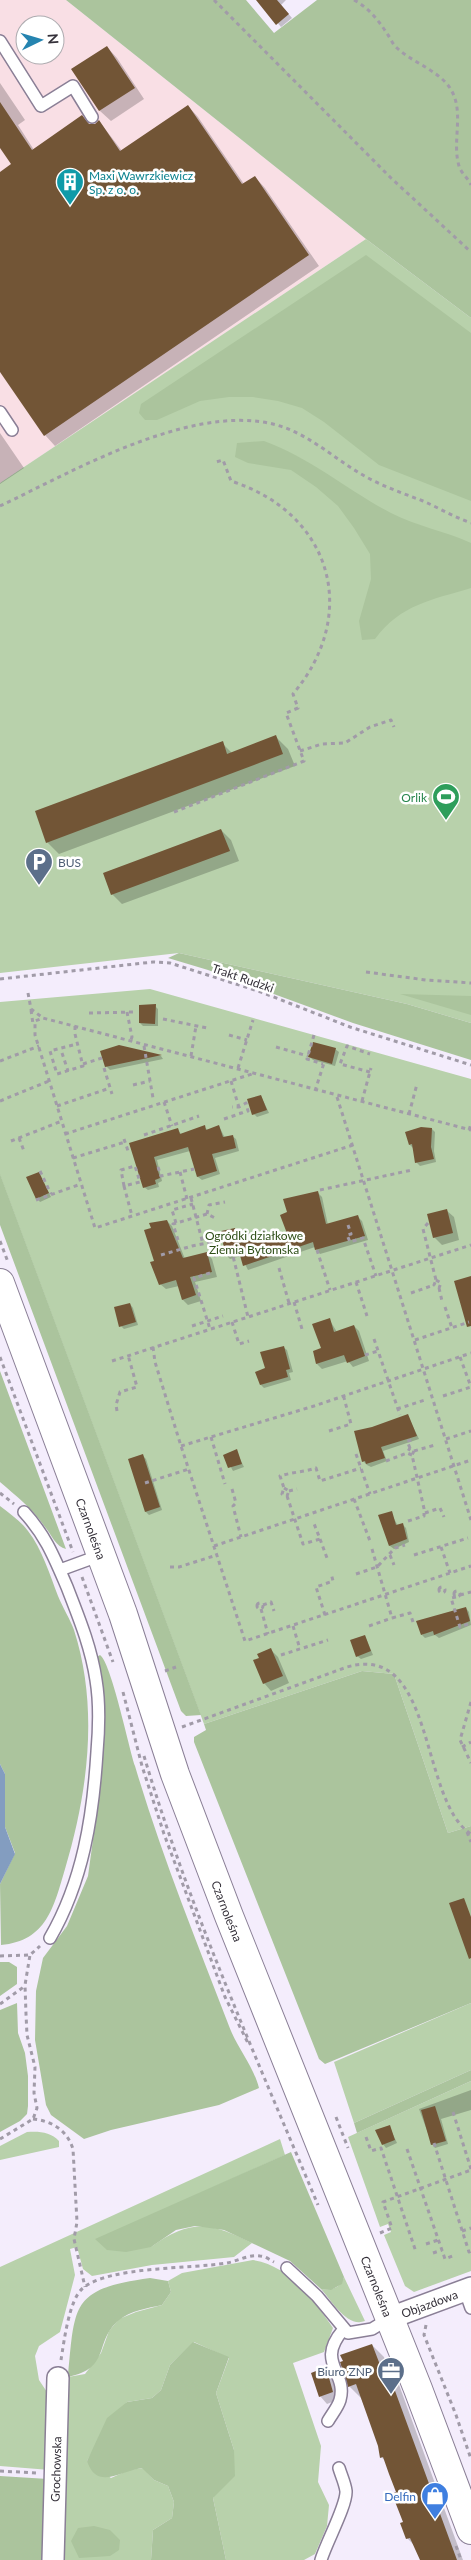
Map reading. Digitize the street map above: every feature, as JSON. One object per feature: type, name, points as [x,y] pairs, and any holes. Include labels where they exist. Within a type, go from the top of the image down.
[{"type":"street","name":"Czarnoleśna","points":[[0,1283],[89,1560],[162,1734],[272,2063],[330,2153],[390,2318],[471,2530]]},
{"type":"street","name":"Objazdowa","points":[[390,2318],[435,2302],[469,2296]]},
{"type":"street","name":"Grochowska","points":[[53,2560],[58,2378]]},
{"type":"lane","points":[[0,41],[41,106],[73,86],[92,117]]},
{"type":"lane","points":[[0,412],[12,430]]},
{"type":"lane","points":[[24,1512],[40,1529],[60,1570],[87,1636],[97,1682],[99,1728],[95,1783],[81,1861],[77,1880],[62,1916],[50,1938]]},
{"type":"lane","points":[[60,1570],[89,1560]]},
{"type":"lane","points":[[287,2268],[317,2296],[343,2330],[348,2333],[372,2329],[390,2318]]},
{"type":"lane","points":[[328,2420],[340,2402],[341,2394],[331,2353],[333,2342],[343,2330]]},
{"type":"lane","points":[[321,2560],[328,2539],[345,2502],[346,2490],[339,2468]]},
{"type":"path","points":[[214,0],[398,184],[471,252]]},
{"type":"path","points":[[354,0],[364,5],[374,16],[396,48],[428,67],[447,84],[456,100],[458,113],[457,153],[459,168],[471,185]]},
{"type":"path","points":[[0,506],[85,466],[168,432],[204,424],[237,420],[265,421],[292,430],[329,450],[369,478],[471,523]]},
{"type":"path","points":[[174,812],[304,761],[286,713],[298,708],[293,694],[314,666],[326,635],[330,603],[325,573],[313,543],[294,517],[271,498],[250,487],[231,481],[223,460],[216,462]]},
{"type":"path","points":[[300,751],[322,744],[345,743],[370,727],[391,720],[394,727]]},
{"type":"path","name":"Trakt Rudzki","points":[[0,979],[153,962],[170,963],[261,992],[350,1027],[471,1065]]},
{"type":"path","points":[[366,972],[426,980],[471,983]]},
{"type":"path","points":[[28,993],[39,1046],[95,1228],[353,1145]]},
{"type":"path","points":[[31,1010],[43,1018],[144,1046],[238,1068],[337,1097],[470,1130],[471,1124]]},
{"type":"path","points":[[127,1012],[132,1037],[130,1042]]},
{"type":"path","points":[[89,1013],[134,1012]]},
{"type":"path","points":[[34,1027],[35,1021],[43,1018]]},
{"type":"path","points":[[164,1019],[206,1028]]},
{"type":"path","points":[[238,1068],[253,1020]]},
{"type":"path","points":[[75,1026],[82,1064]]},
{"type":"path","points":[[192,1056],[196,1026]]},
{"type":"path","points":[[228,1035],[246,1040]]},
{"type":"path","points":[[314,1035],[307,1059],[324,1063],[315,1091]]},
{"type":"path","points":[[77,1044],[50,1051],[57,1074],[102,1058]]},
{"type":"path","points":[[0,1061],[39,1046]]},
{"type":"path","points":[[144,1046],[153,1098]]},
{"type":"path","points":[[362,1102],[370,1070],[340,1064],[347,1046],[370,1054]]},
{"type":"path","points":[[276,1047],[308,1056]]},
{"type":"path","points":[[62,1053],[68,1070]]},
{"type":"path","points":[[104,1068],[112,1094]]},
{"type":"path","points":[[65,1134],[256,1073]]},
{"type":"path","points":[[0,1101],[49,1081]]},
{"type":"path","points":[[133,1085],[150,1081]]},
{"type":"path","points":[[231,1081],[241,1114]]},
{"type":"path","points":[[409,1114],[417,1084]]},
{"type":"path","points":[[57,1106],[110,1088]]},
{"type":"path","points":[[337,1097],[471,1520]]},
{"type":"path","points":[[164,1102],[172,1126]]},
{"type":"path","points":[[224,1118],[248,1111],[246,1103],[239,1107],[232,1107]]},
{"type":"path","points":[[144,1135],[199,1116]]},
{"type":"path","points":[[11,1141],[62,1121]]},
{"type":"path","points":[[19,1138],[24,1151]]},
{"type":"path","points":[[73,1158],[124,1141],[128,1151]]},
{"type":"path","points":[[124,1186],[140,1182],[135,1166],[121,1170],[124,1186],[132,1216]]},
{"type":"path","points":[[158,1167],[161,1176],[194,1169]]},
{"type":"path","points":[[320,1190],[412,1170]]},
{"type":"path","points":[[40,1171],[51,1194]]},
{"type":"path","points":[[180,1172],[193,1204],[203,1244]]},
{"type":"path","points":[[36,1200],[81,1184]]},
{"type":"path","points":[[207,1214],[209,1205],[225,1202]]},
{"type":"path","points":[[176,1223],[172,1210],[193,1204]]},
{"type":"path","points":[[178,1240],[173,1224],[207,1214],[215,1218]]},
{"type":"path","points":[[411,1293],[434,1285],[436,1280],[423,1229],[428,1223]]},
{"type":"path","points":[[348,1225],[351,1234],[347,1236],[350,1242],[363,1238],[376,1276]]},
{"type":"path","points":[[161,1256],[203,1244],[267,1231]]},
{"type":"path","points":[[112,1361],[471,1245]]},
{"type":"path","points":[[317,1250],[330,1290]]},
{"type":"path","points":[[214,1256],[232,1252],[248,1317]]},
{"type":"path","points":[[280,1268],[290,1303]]},
{"type":"path","points":[[210,1273],[194,1278],[210,1329]]},
{"type":"path","points":[[436,1280],[441,1283],[439,1288],[442,1301]]},
{"type":"path","points":[[356,1282],[367,1316]]},
{"type":"path","points":[[434,1285],[439,1288]]},
{"type":"path","points":[[294,1302],[302,1329]]},
{"type":"path","points":[[445,1307],[452,1328]]},
{"type":"path","points":[[192,1326],[223,1316]]},
{"type":"path","points":[[232,1322],[239,1344],[249,1341]]},
{"type":"path","points":[[415,1340],[469,1322]]},
{"type":"path","points":[[374,1339],[400,1415]]},
{"type":"path","points":[[153,1348],[155,1362],[181,1446],[245,1642],[471,1566]]},
{"type":"path","points":[[365,1355],[378,1351]]},
{"type":"path","points":[[181,1446],[314,1406],[343,1394],[471,1353]]},
{"type":"path","points":[[117,1411],[116,1405],[120,1392],[137,1387],[128,1355]]},
{"type":"path","points":[[0,1356],[89,1560],[115,1668]]},
{"type":"path","points":[[443,1396],[471,1387],[460,1357]]},
{"type":"path","points":[[329,1431],[351,1424],[343,1394]]},
{"type":"path","points":[[398,1408],[425,1400]]},
{"type":"path","points":[[446,1439],[471,1431]]},
{"type":"path","points":[[211,1437],[225,1484]]},
{"type":"path","points":[[412,1440],[407,1441],[413,1453],[425,1513]]},
{"type":"path","points":[[386,1461],[435,1445]]},
{"type":"path","points":[[407,1453],[410,1448]]},
{"type":"path","points":[[356,1454],[370,1494]]},
{"type":"path","points":[[214,1546],[471,1460]]},
{"type":"path","points":[[287,1496],[282,1494],[284,1488],[280,1476],[293,1472],[297,1474],[316,1468],[320,1481],[361,1468]]},
{"type":"path","points":[[145,1483],[189,1469]]},
{"type":"path","points":[[284,1488],[289,1491],[297,1489]]},
{"type":"path","points":[[232,1489],[236,1504],[233,1506],[234,1515],[241,1537]]},
{"type":"path","points":[[289,1491],[287,1496],[303,1544],[320,1539]]},
{"type":"path","points":[[354,1499],[370,1541]]},
{"type":"path","points":[[408,1521],[440,1508],[444,1517]]},
{"type":"path","points":[[313,1521],[328,1558]]},
{"type":"path","points":[[414,1555],[468,1538]]},
{"type":"path","points":[[356,1574],[378,1567],[395,1548],[404,1545]]},
{"type":"path","points":[[441,1547],[450,1573]]},
{"type":"path","points":[[372,1549],[392,1618]]},
{"type":"path","points":[[170,1566],[178,1567],[217,1555]]},
{"type":"path","points":[[390,1555],[394,1565]]},
{"type":"path","points":[[325,1615],[316,1587],[333,1580],[331,1573]]},
{"type":"path","points":[[445,1590],[458,1596]]},
{"type":"path","points":[[471,1592],[452,1598],[460,1627],[471,1623]]},
{"type":"path","points":[[268,1634],[262,1607],[271,1602],[274,1611]]},
{"type":"path","points":[[369,1626],[410,1613],[413,1622]]},
{"type":"path","points":[[293,1626],[300,1649]]},
{"type":"path","points":[[281,1655],[328,1640]]},
{"type":"path","points":[[162,1734],[347,1667],[374,1664],[394,1674],[405,1688],[428,1740],[447,1803],[455,1820],[471,1834]]},
{"type":"path","points":[[160,1673],[176,1667]]},
{"type":"path","points":[[120,1684],[142,1766],[164,1834],[224,1997],[239,2029],[253,2050],[272,2063],[330,2153]]},
{"type":"path","points":[[471,1702],[461,1733],[462,1747],[471,1763]]},
{"type":"path","points":[[462,1747],[471,1742]]},
{"type":"path","points":[[467,1832],[471,1842]]},
{"type":"path","points":[[0,1956],[30,1955],[50,1938]]},
{"type":"path","points":[[30,1955],[25,1985],[27,2035],[35,2067],[34,2093],[37,2108],[33,2119]]},
{"type":"path","points":[[0,2004],[25,1985]]},
{"type":"path","points":[[379,2233],[392,2228],[383,2202],[471,2169],[453,2112]]},
{"type":"path","points":[[0,2139],[33,2119],[46,2120],[58,2127],[69,2138],[73,2148],[77,2222],[74,2239],[85,2287]]},
{"type":"path","points":[[366,2137],[371,2151],[381,2148],[416,2252]]},
{"type":"path","points":[[434,2143],[469,2252],[471,2251]]},
{"type":"path","points":[[407,2149],[445,2259],[455,2255]]},
{"type":"path","points":[[376,2226],[383,2242]]},
{"type":"path","points":[[462,2231],[471,2228]]},
{"type":"path","points":[[426,2244],[438,2240]]},
{"type":"path","points":[[433,2253],[442,2250]]},
{"type":"path","points":[[58,2378],[69,2318],[76,2298],[85,2287],[110,2276],[228,2262],[249,2256],[261,2256],[287,2268]]},
{"type":"path","points":[[435,2302],[440,2319],[427,2324],[424,2335],[456,2415],[471,2461]]},
{"type":"path","points":[[0,2471],[55,2474]]},
{"type":"shaded area","points":[[0,0],[66,0],[366,239],[0,483]]},
{"type":"green space","points":[[66,0],[246,0],[274,33],[317,0],[471,0],[471,318],[366,239]]},
{"type":"green space","points":[[366,239],[471,318],[471,1023],[407,1004],[179,953],[0,973],[0,483]]},
{"type":"green space","points":[[366,255],[471,333],[471,501],[379,465],[324,422],[302,408],[278,401],[253,397],[229,397],[200,401],[157,420],[145,420],[139,413],[141,404]]},
{"type":"green space","points":[[264,441],[313,465],[391,513],[471,543],[471,588],[418,605],[395,618],[375,639],[362,640],[359,621],[371,579],[370,554],[338,506],[316,487],[291,470],[248,463],[235,457],[237,443]]},
{"type":"green space","points":[[179,953],[407,1004],[471,1023],[471,1060],[353,1023],[208,970],[168,958]]},
{"type":"green space","name":"Ogródki działkowe Ziemia Bytomska","points":[[150,989],[471,1079],[471,1826],[448,1833],[394,1674],[362,1671],[204,1724],[0,1175],[0,1002]]},
{"type":"green space","points":[[400,994],[471,996],[471,1015]]},
{"type":"green space","points":[[0,1174],[201,1715],[186,1716],[181,1711],[0,1225]]},
{"type":"green space","points":[[0,1371],[66,1549],[57,1543],[30,1509],[0,1482]]},
{"type":"green space","points":[[0,1506],[22,1524],[33,1538],[42,1554],[58,1596],[74,1630],[82,1660],[88,1720],[88,1750],[80,1810],[57,1896],[39,1929],[29,1937],[17,1942],[1,1945],[0,1884],[15,1853],[5,1827],[5,1774],[0,1764]]},
{"type":"green space","points":[[100,1655],[109,1673],[145,1799],[179,1897],[232,2034],[253,2072],[259,2088],[219,2105],[111,2130],[84,2139],[51,2115],[46,2105],[35,2040],[36,1991],[43,1958],[67,1926],[88,1876],[102,1774],[103,1734],[97,1657]]},
{"type":"green space","points":[[362,1671],[394,1674],[448,1833],[471,1826],[471,2003],[325,2064],[319,2059],[194,1742],[194,1737],[206,1730],[204,1724]]},
{"type":"green space","points":[[0,1962],[9,1962],[17,1967],[17,1984],[0,1996]]},
{"type":"green space","points":[[17,2003],[18,2033],[25,2053],[28,2076],[27,2114],[20,2121],[0,2132],[0,2010]]},
{"type":"green space","points":[[471,2003],[471,2070],[354,2123],[334,2062]]},
{"type":"green space","points":[[471,2070],[471,2081],[357,2133],[354,2123]]},
{"type":"green space","points":[[471,2081],[471,2271],[414,2292],[405,2286],[384,2235],[391,2232],[388,2224],[380,2227],[348,2137]]},
{"type":"green space","points":[[27,2132],[49,2134],[59,2141],[59,2147],[0,2160],[0,2146]]},
{"type":"green space","points":[[280,2139],[285,2155],[196,2195],[151,2247],[177,2232],[189,2228],[212,2228],[252,2243],[234,2257],[152,2265],[92,2276],[83,2269],[77,2247],[70,2249],[75,2275],[60,2332],[39,2346],[35,2356],[39,2380],[53,2401],[50,2470],[0,2466],[0,2267]]},
{"type":"green space","points":[[291,2152],[344,2277],[342,2284],[331,2290],[321,2289],[290,2261],[224,2230],[195,2226],[176,2230],[151,2247],[126,2252],[107,2250],[95,2239]]},
{"type":"green space","points":[[253,2260],[266,2263],[278,2269],[299,2285],[309,2295],[333,2328],[324,2352],[293,2363],[321,2446],[318,2482],[329,2505],[327,2526],[315,2554],[304,2560],[226,2560],[213,2498],[234,2450],[216,2393],[229,2358],[194,2342],[170,2365],[161,2390],[152,2398],[127,2402],[96,2444],[87,2461],[111,2478],[129,2470],[143,2468],[154,2480],[168,2486],[174,2502],[172,2518],[153,2530],[151,2560],[58,2560],[62,2442],[68,2377],[85,2374],[101,2353],[109,2331],[119,2319],[162,2305],[171,2292],[168,2281],[182,2273]]},
{"type":"green space","points":[[344,2277],[365,2321],[352,2321],[346,2317],[321,2289],[335,2288]]},
{"type":"green space","points":[[150,2278],[168,2281],[171,2292],[162,2305],[134,2312],[119,2320],[106,2337],[97,2361],[82,2373],[68,2377],[76,2316],[82,2304],[91,2295],[105,2288],[124,2282]]},
{"type":"green space","points":[[193,2342],[229,2357],[216,2393],[234,2450],[235,2476],[213,2498],[226,2560],[151,2560],[153,2530],[172,2518],[174,2502],[168,2486],[154,2480],[142,2468],[110,2477],[103,2477],[91,2470],[87,2461],[107,2418],[127,2402],[152,2398],[161,2390],[170,2365]]},
{"type":"green space","points":[[0,2476],[48,2479],[45,2560],[0,2560]]},
{"type":"green space","points":[[94,2526],[110,2530],[120,2540],[119,2550],[110,2556],[79,2558],[71,2541],[78,2528]]},
{"type":"water","points":[[0,1764],[5,1774],[5,1827],[15,1854],[0,1884]]},
{"type":"building","points":[[256,0],[277,0],[289,14],[276,25]]},
{"type":"building","points":[[107,46],[135,88],[99,111],[71,69]]},
{"type":"building","points":[[0,102],[32,150],[82,115],[89,124],[95,124],[99,120],[120,151],[188,105],[242,184],[255,176],[309,255],[44,436],[0,372],[0,172],[11,164],[0,148]]},
{"type":"building","points":[[276,735],[283,754],[46,843],[35,811],[223,741],[227,754]]},
{"type":"building","points":[[221,829],[230,851],[111,895],[103,873]]},
{"type":"building","points":[[156,1004],[155,1024],[139,1023],[139,1005]]},
{"type":"building","points":[[313,1042],[336,1048],[332,1064],[308,1057]]},
{"type":"building","points":[[119,1045],[162,1055],[105,1067],[100,1051]]},
{"type":"building","points":[[261,1095],[267,1110],[252,1115],[247,1099]]},
{"type":"building","points":[[205,1125],[206,1130],[219,1125],[223,1137],[233,1135],[236,1148],[212,1154],[217,1171],[197,1177],[188,1147],[154,1157],[160,1178],[155,1180],[156,1184],[143,1188],[129,1143],[178,1128],[180,1134]]},
{"type":"building","points":[[421,1127],[432,1128],[431,1147],[434,1159],[415,1163],[412,1144],[409,1145],[405,1132]]},
{"type":"building","points":[[39,1172],[49,1193],[36,1199],[26,1177]]},
{"type":"building","points":[[318,1191],[326,1224],[358,1215],[365,1236],[315,1250],[313,1242],[243,1266],[239,1252],[225,1255],[221,1231],[235,1228],[238,1243],[256,1239],[257,1243],[288,1236],[280,1215],[287,1212],[283,1199]]},
{"type":"building","points":[[447,1209],[453,1233],[433,1238],[427,1214]]},
{"type":"building","points":[[167,1220],[183,1258],[207,1252],[212,1272],[190,1277],[196,1295],[182,1300],[176,1280],[159,1285],[150,1262],[154,1261],[144,1230],[151,1228],[149,1223]]},
{"type":"building","points":[[471,1276],[471,1326],[467,1327],[454,1281]]},
{"type":"building","points":[[130,1303],[136,1322],[119,1327],[114,1307]]},
{"type":"building","points":[[330,1318],[334,1332],[354,1325],[365,1356],[347,1363],[344,1355],[316,1364],[313,1351],[321,1348],[312,1324]]},
{"type":"building","points":[[284,1346],[290,1369],[286,1370],[288,1377],[260,1385],[255,1372],[265,1368],[260,1352]]},
{"type":"building","points":[[408,1414],[417,1436],[381,1447],[385,1458],[366,1464],[365,1461],[362,1462],[354,1431],[372,1427]]},
{"type":"building","points":[[237,1449],[242,1464],[228,1468],[223,1455]]},
{"type":"building","points":[[143,1454],[160,1507],[145,1512],[128,1459]]},
{"type":"building","points":[[392,1511],[396,1525],[403,1523],[407,1539],[389,1546],[378,1515]]},
{"type":"building","points":[[466,1607],[470,1621],[434,1635],[433,1631],[421,1635],[416,1621]]},
{"type":"building","points":[[365,1635],[371,1651],[356,1657],[350,1640]]},
{"type":"building","points":[[271,1648],[283,1676],[263,1684],[253,1660],[259,1658],[257,1654]]},
{"type":"building","points":[[464,1898],[471,1917],[471,1958],[469,1959],[449,1903]]},
{"type":"building","points":[[435,2106],[446,2141],[431,2145],[421,2110]]},
{"type":"building","points":[[390,2125],[395,2140],[382,2145],[375,2130]]},
{"type":"building","points":[[372,2344],[382,2370],[387,2369],[457,2560],[420,2560],[410,2538],[406,2539],[400,2523],[403,2522],[392,2494],[396,2492],[383,2457],[380,2458],[378,2446],[356,2384],[348,2387],[340,2362],[343,2361],[340,2355]]},
{"type":"building","points":[[326,2367],[333,2392],[319,2397],[311,2373]]},
{"type":"place","name":"Maxi Wawrzkiewicz Sp. z o. o.","points":[[70,206]]},
{"type":"place","name":"Orlik","points":[[446,821]]},
{"type":"place","name":"BUS","points":[[39,886]]},
{"type":"place","name":"Biuro ZNP","points":[[391,2395]]},
{"type":"place","name":"Delfin","points":[[435,2520]]}]
